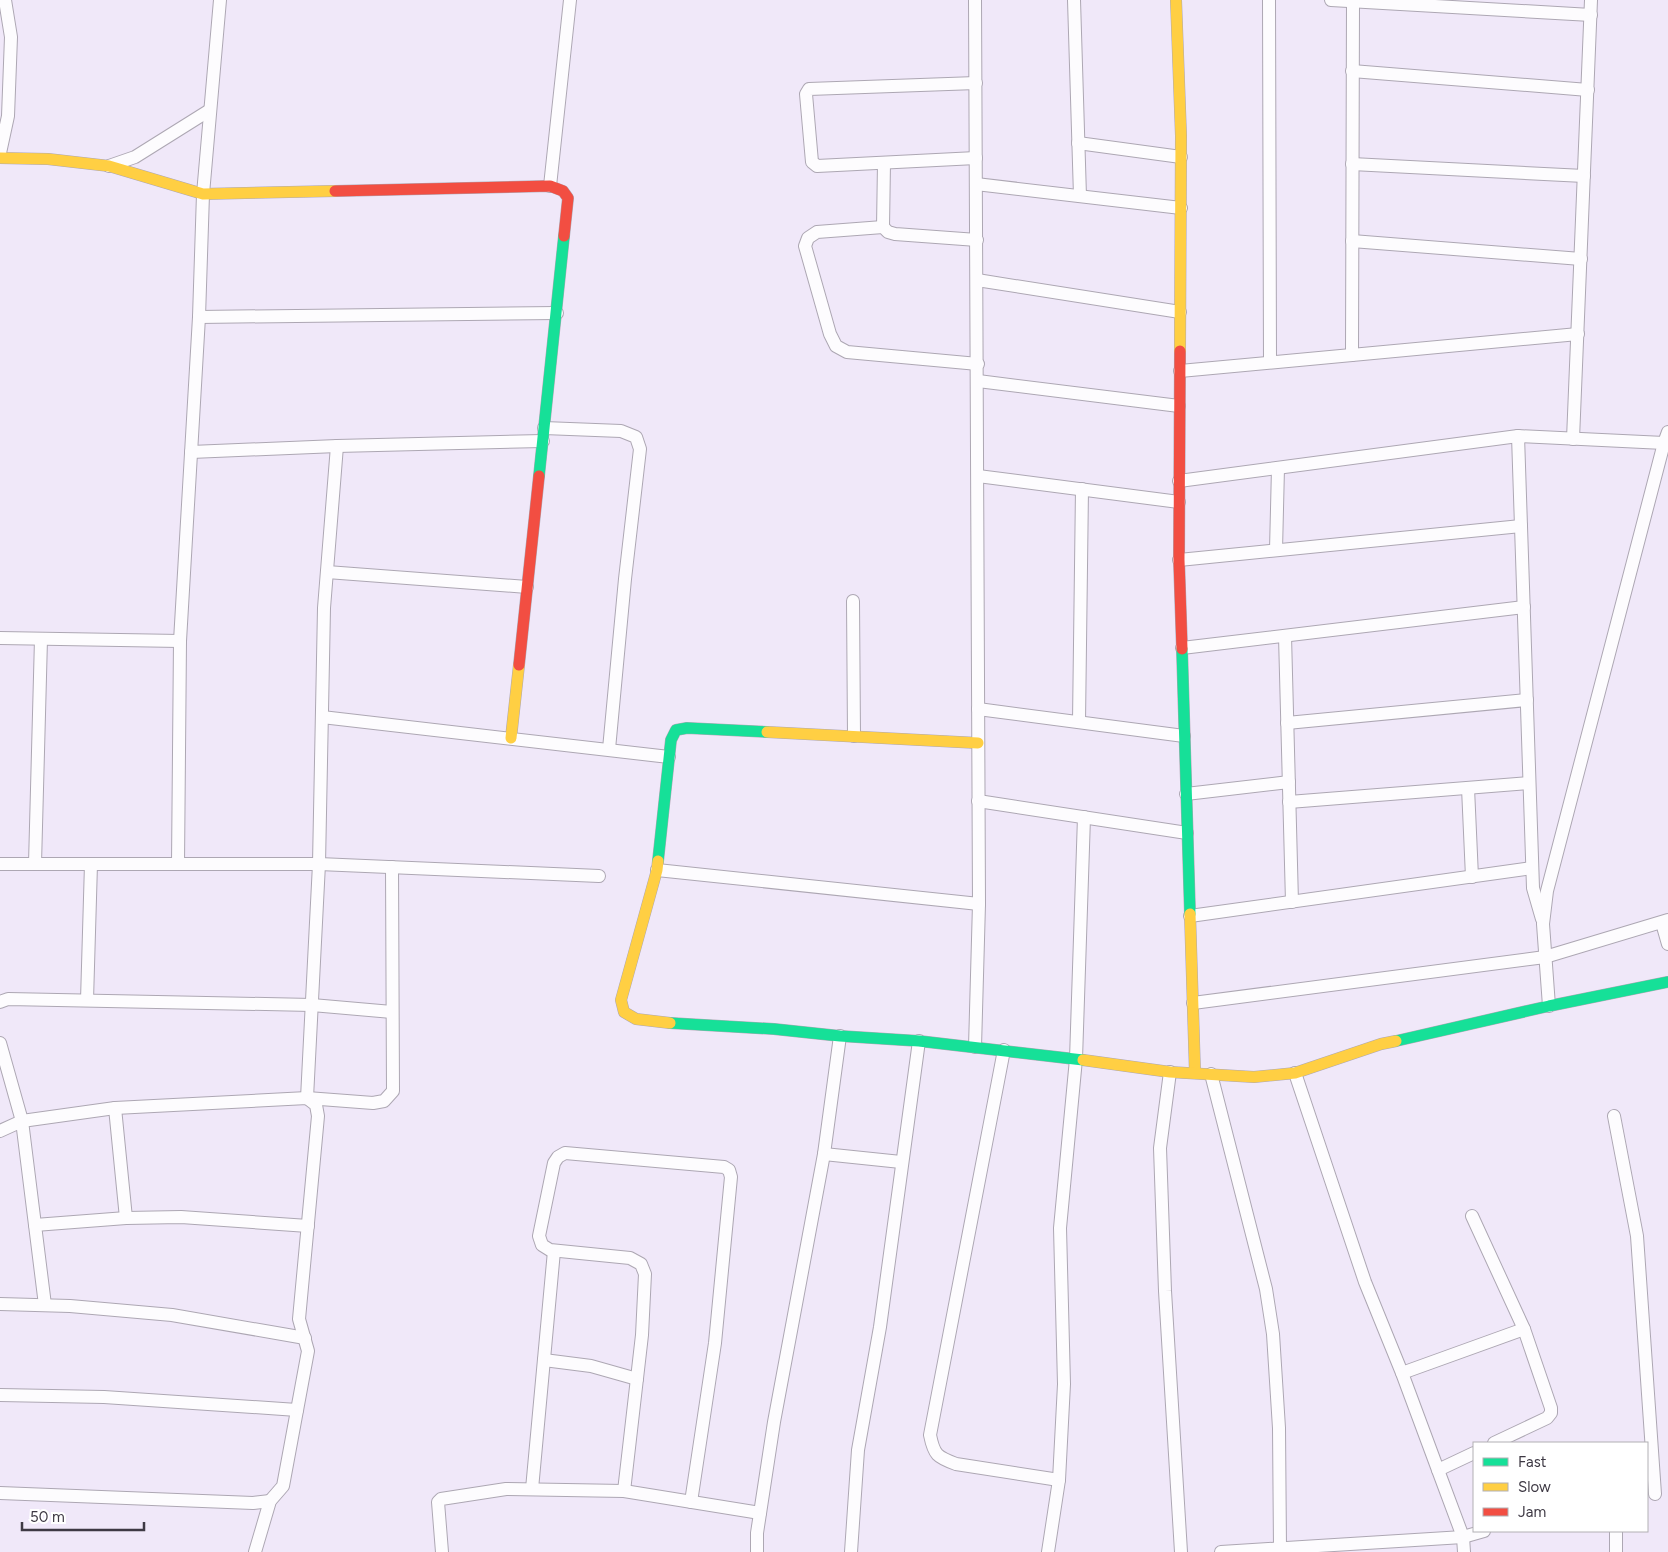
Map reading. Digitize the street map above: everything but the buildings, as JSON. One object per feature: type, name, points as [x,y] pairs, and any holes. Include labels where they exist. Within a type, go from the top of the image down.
[{"type":"street","points":[[0,153],[8,116],[11,37],[5,0]]},
{"type":"street","points":[[178,864],[180,641],[199,317],[203,194],[220,0]]},
{"type":"street","points":[[550,186],[570,0]]},
{"type":"street","points":[[975,0],[978,364],[978,904],[975,1047]]},
{"type":"street","points":[[1074,0],[1080,196]]},
{"type":"street","points":[[1176,0],[1181,157],[1179,560],[1195,1073]]},
{"type":"street","points":[[1269,0],[1270,362]]},
{"type":"street","points":[[1331,0],[1591,15]]},
{"type":"street","points":[[1573,439],[1592,0]]},
{"type":"street","points":[[1352,354],[1353,2]]},
{"type":"street","points":[[1352,72],[1588,90]]},
{"type":"street","points":[[976,83],[809,90],[807,92],[812,162],[814,165],[976,158]]},
{"type":"street","points":[[109,166],[135,157],[210,110]]},
{"type":"street","points":[[1078,143],[1181,157]]},
{"type":"street","points":[[0,158],[48,159],[109,166],[203,194],[550,186],[563,191],[568,198],[511,738]]},
{"type":"street","points":[[884,163],[884,227],[888,232],[977,240]]},
{"type":"street","points":[[1352,164],[1584,176]]},
{"type":"street","points":[[976,184],[1181,208]]},
{"type":"street","points":[[884,227],[817,232],[808,238],[805,246],[830,334],[836,346],[847,352],[978,364]]},
{"type":"street","points":[[1352,241],[1581,259]]},
{"type":"street","points":[[977,280],[1180,312]]},
{"type":"street","points":[[199,317],[557,313]]},
{"type":"street","points":[[1180,371],[1578,334]]},
{"type":"street","points":[[978,381],[1179,406]]},
{"type":"street","points":[[544,428],[621,431],[636,437],[640,448],[625,579],[609,749]]},
{"type":"street","points":[[1518,436],[1533,888],[1543,924]]},
{"type":"street","points":[[1179,481],[1518,436],[1573,439],[1667,439],[1549,881],[1543,924],[1550,1006]]},
{"type":"street","points":[[191,452],[336,446],[543,442]]},
{"type":"street","points":[[307,1098],[320,864],[324,608],[336,446]]},
{"type":"street","points":[[1276,550],[1278,468]]},
{"type":"street","points":[[978,476],[1179,502]]},
{"type":"street","points":[[1079,722],[1082,489]]},
{"type":"street","points":[[1179,560],[1521,526]]},
{"type":"street","points":[[327,572],[527,586]]},
{"type":"street","points":[[853,602],[854,736]]},
{"type":"street","points":[[1182,648],[1524,607]]},
{"type":"street","points":[[1285,636],[1292,902]]},
{"type":"street","points":[[0,638],[180,641]]},
{"type":"street","points":[[35,864],[41,639]]},
{"type":"street","points":[[1287,722],[1526,700]]},
{"type":"street","points":[[978,709],[1184,736]]},
{"type":"street","points":[[322,717],[663,756]]},
{"type":"street","points":[[978,743],[688,728],[676,730],[663,756],[657,870],[621,1000],[624,1012],[636,1019],[674,1024],[774,1029],[840,1036],[919,1041],[1170,1072],[1254,1077],[1296,1073],[1381,1044],[1668,982]]},
{"type":"street","points":[[1186,794],[1289,782]]},
{"type":"street","points":[[1289,802],[1529,783]]},
{"type":"street","points":[[1468,788],[1472,877]]},
{"type":"street","points":[[978,801],[1187,833]]},
{"type":"street","points":[[1052,1552],[1060,1480],[1064,1384],[1060,1228],[1076,1059],[1084,818]]},
{"type":"street","points":[[0,864],[320,864],[599,876]]},
{"type":"street","points":[[87,1000],[90,864]]},
{"type":"street","points":[[0,1131],[22,1121],[115,1108],[307,1098],[373,1103],[384,1101],[393,1090],[392,867]]},
{"type":"street","points":[[1190,916],[1532,868]]},
{"type":"street","points":[[657,870],[978,904]]},
{"type":"street","points":[[1193,1004],[1545,957],[1665,922],[1668,944]]},
{"type":"street","points":[[0,1002],[8,999],[312,1005],[392,1012]]},
{"type":"street","points":[[757,1552],[757,1533],[774,1422],[824,1154],[840,1036]]},
{"type":"street","points":[[850,1552],[858,1450],[880,1327],[919,1041]]},
{"type":"street","points":[[0,1043],[22,1121],[44,1305]]},
{"type":"street","points":[[1004,1050],[930,1435],[936,1454],[940,1458],[956,1464],[1060,1480]]},
{"type":"street","points":[[1170,1072],[1160,1148],[1180,1552]]},
{"type":"street","points":[[1296,1073],[1365,1282],[1402,1373],[1463,1538],[1464,1552]]},
{"type":"street","points":[[1211,1074],[1266,1289],[1277,1385],[1280,1548]]},
{"type":"street","points":[[254,1552],[270,1501],[283,1486],[308,1351],[306,1338],[299,1319],[318,1116],[316,1105],[307,1098]]},
{"type":"street","points":[[115,1108],[126,1218]]},
{"type":"street","points":[[1614,1116],[1637,1236],[1651,1494],[1668,1492]]},
{"type":"street","points":[[624,1491],[642,1335],[645,1274],[641,1264],[630,1258],[554,1251],[542,1245],[539,1236],[554,1163],[558,1157],[565,1153],[724,1167],[729,1170],[731,1176],[715,1343],[691,1502]]},
{"type":"street","points":[[824,1154],[902,1162]]},
{"type":"street","points":[[1472,1216],[1524,1329],[1551,1408],[1551,1413],[1547,1418],[1496,1442]]},
{"type":"street","points":[[35,1225],[126,1218],[181,1217],[308,1226]]},
{"type":"street","points":[[532,1489],[554,1251]]},
{"type":"street","points":[[0,1304],[44,1305],[172,1315],[306,1338]]},
{"type":"street","points":[[1402,1373],[1524,1329]]},
{"type":"street","points":[[544,1360],[591,1366],[637,1379]]},
{"type":"street","points":[[0,1395],[104,1397],[297,1410]]},
{"type":"street","points":[[1438,1470],[1473,1453]]},
{"type":"street","points":[[442,1552],[438,1502],[506,1489],[624,1491],[760,1513]]},
{"type":"street","points":[[0,1493],[253,1503],[270,1501]]},
{"type":"street","points":[[1221,1552],[1280,1548],[1338,1548],[1463,1538],[1481,1532]]},
{"type":"street","points":[[1616,1532],[1616,1552]]},
{"type":"traffic: fast","points":[[539,476],[564,236]]},
{"type":"traffic: fast","points":[[1182,649],[1190,914]]},
{"type":"traffic: fast","points":[[658,861],[671,740],[676,730],[687,728],[767,732]]},
{"type":"traffic: fast","points":[[1396,1041],[1549,1006],[1668,982]]},
{"type":"traffic: fast","points":[[670,1023],[774,1029],[840,1036],[919,1041],[1083,1060]]},
{"type":"traffic: slow","points":[[1176,0],[1181,136],[1180,351]]},
{"type":"traffic: slow","points":[[0,158],[48,159],[109,166],[203,194],[335,191]]},
{"type":"traffic: slow","points":[[511,738],[519,665]]},
{"type":"traffic: slow","points":[[767,732],[978,743]]},
{"type":"traffic: slow","points":[[658,861],[621,1000],[624,1012],[636,1019],[670,1023]]},
{"type":"traffic: slow","points":[[1190,914],[1195,1073]]},
{"type":"traffic: slow","points":[[1083,1060],[1170,1072],[1254,1077],[1295,1073],[1381,1044],[1396,1041]]},
{"type":"traffic: jam","points":[[335,191],[550,186],[563,191],[568,198],[564,236]]},
{"type":"traffic: jam","points":[[1180,351],[1179,560],[1182,649]]},
{"type":"traffic: jam","points":[[519,665],[539,476]]}]
